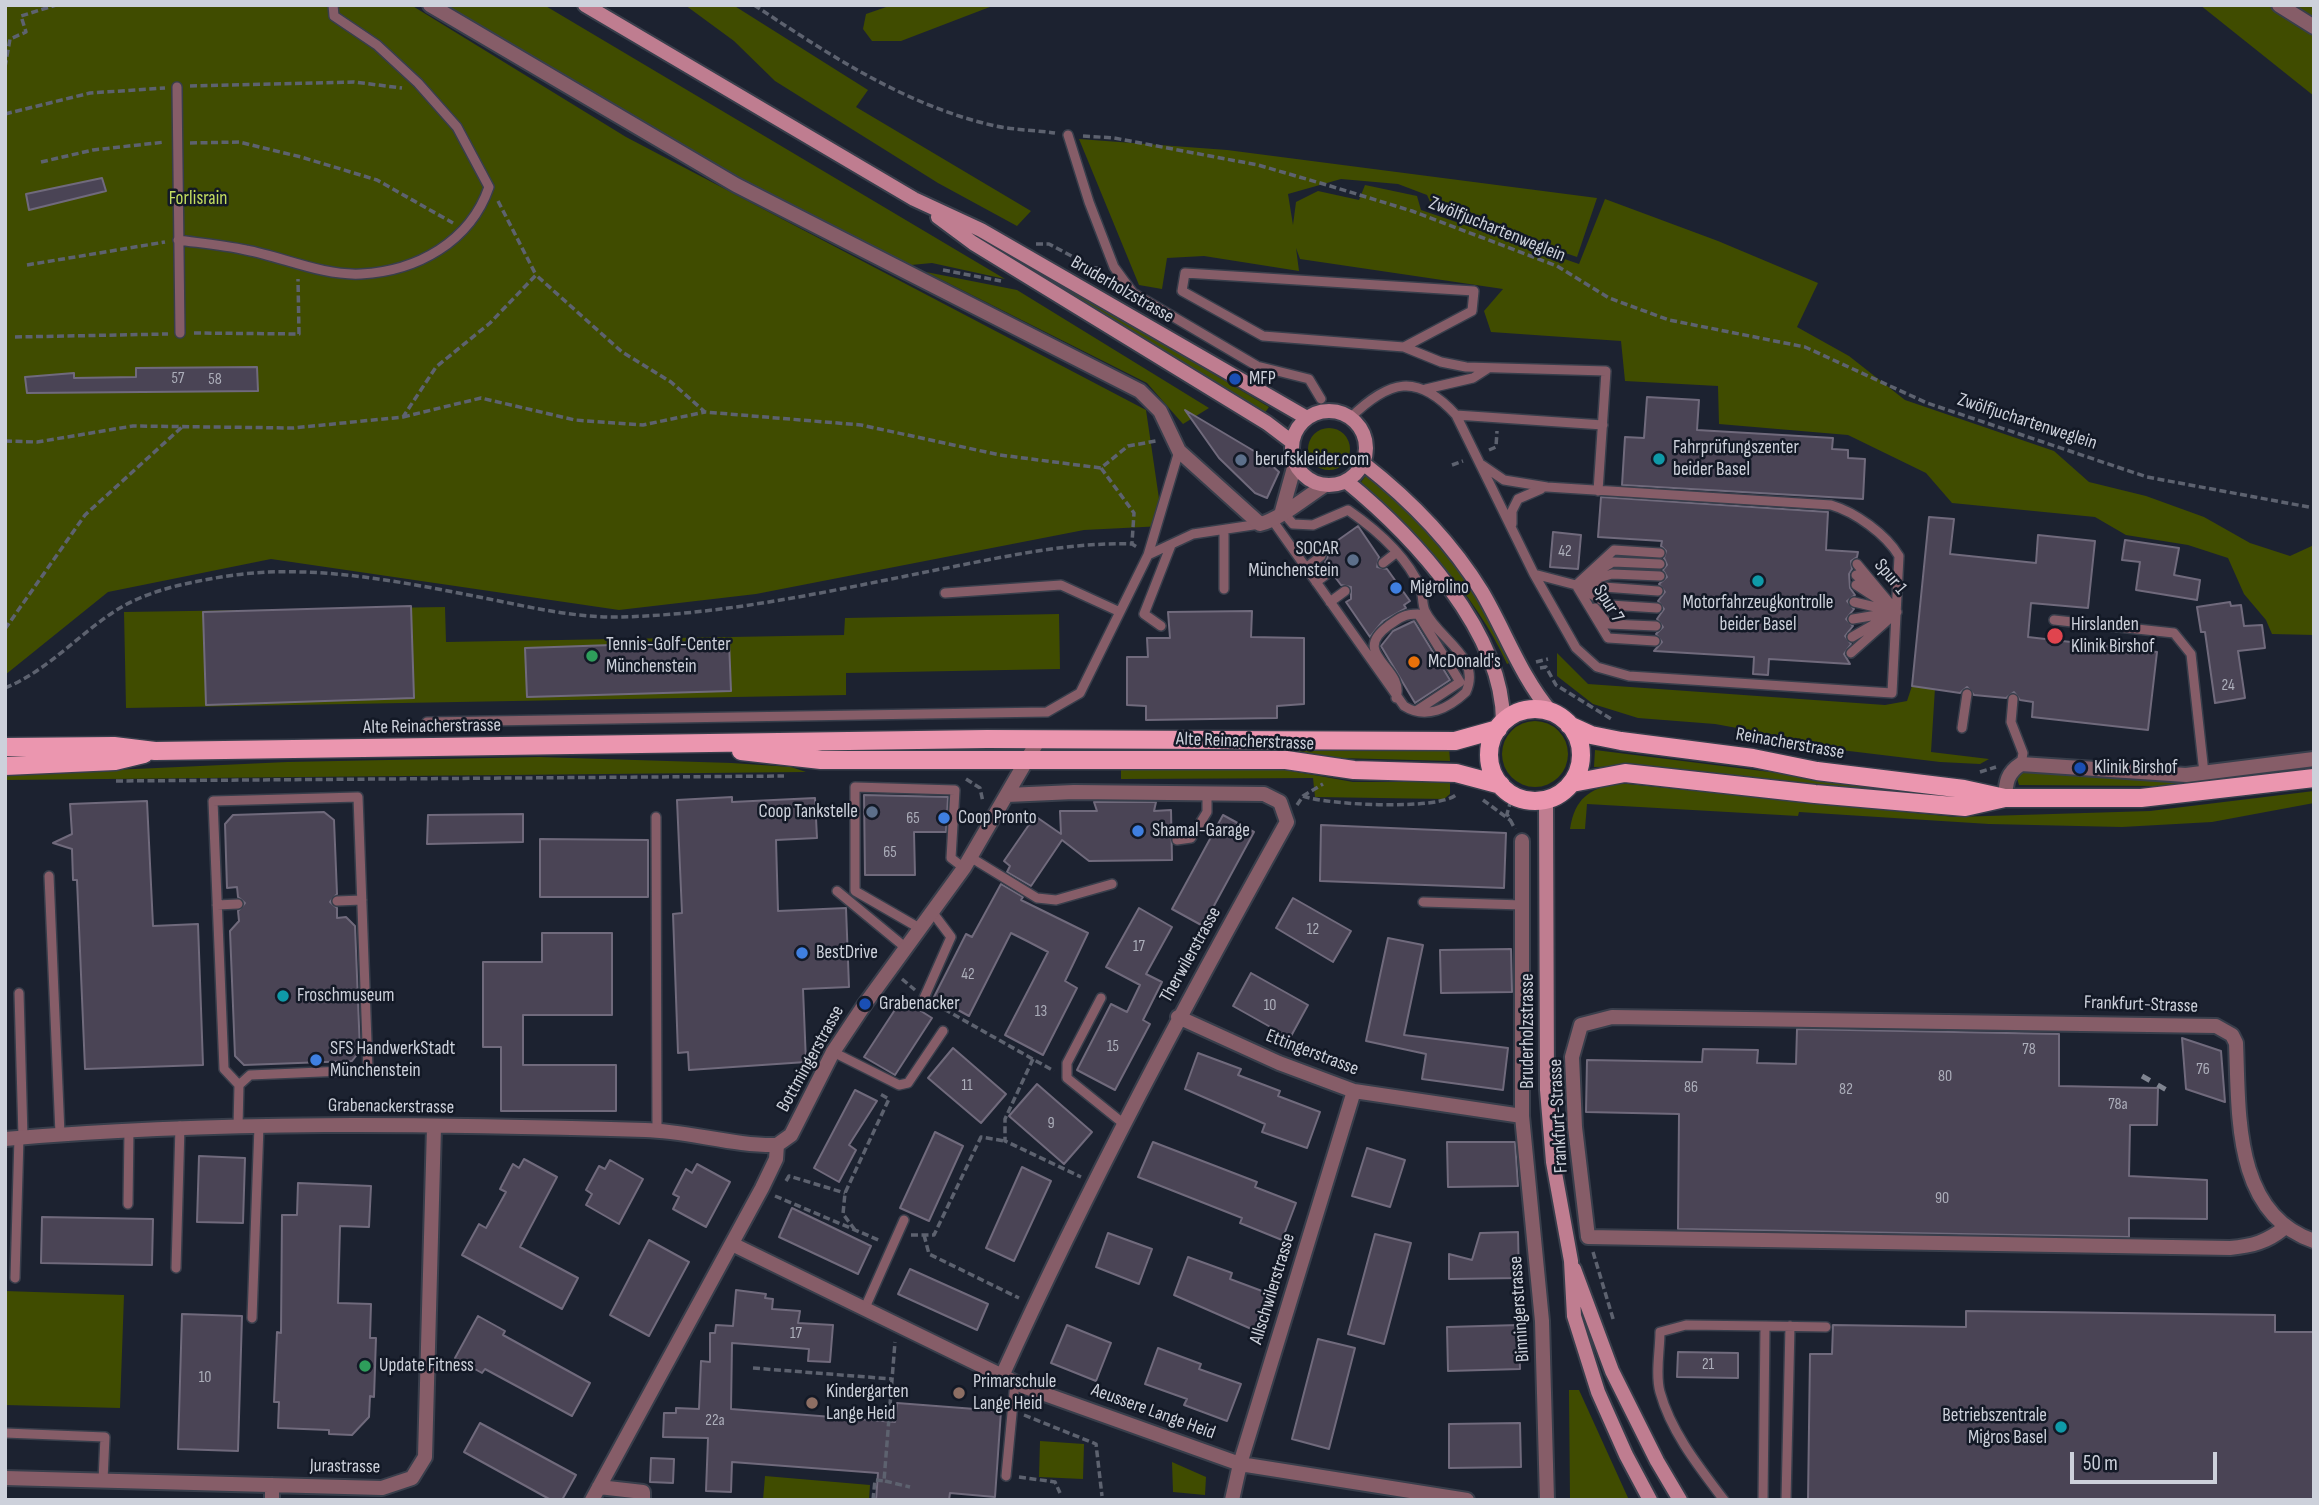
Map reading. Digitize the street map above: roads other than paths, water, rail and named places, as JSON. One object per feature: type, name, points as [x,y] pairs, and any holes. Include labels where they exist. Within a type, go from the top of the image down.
[{"type":"main road","name":"Bruderholzstrasse","points":[[585,5],[914,199],[981,230],[1307,418]]},
{"type":"main road","name":"Bruderholzstrasse","points":[[914,199],[973,243],[1267,422],[1292,442]]},
{"type":"main road","points":[[1329,411],[1350,418],[1364,439],[1363,463],[1346,481],[1325,485],[1302,474],[1295,464],[1292,442],[1295,433],[1307,418],[1329,411]]},
{"type":"main road","points":[[1363,463],[1420,513],[1451,547],[1481,590],[1537,696],[1551,712],[1569,725],[1581,751],[1579,768],[1572,783],[1546,799],[1529,800],[1506,790],[1490,758],[1493,737],[1500,726],[1520,712],[1551,712]]},
{"type":"main road","points":[[1346,481],[1406,534],[1461,606],[1500,682],[1500,726]]},
{"type":"main road","name":"Reinacherstrasse","points":[[1569,725],[1591,735],[1621,741],[1753,758],[1817,771],[1964,789],[2005,798],[2141,798],[2314,778]]},
{"type":"main road","name":"Alte Reinacherstrasse","points":[[5,747],[114,746],[155,751],[710,746],[776,741],[1454,741],[1500,726]]},
{"type":"main road","name":"Alte Reinacherstrasse","points":[[710,746],[776,757],[821,760],[1286,760],[1354,769],[1456,774],[1506,790]]},
{"type":"main road","name":"Alte Reinacherstrasse","points":[[5,766],[115,761],[155,751]]},
{"type":"main road","name":"Reinacherstrasse","points":[[1572,783],[1625,773],[1965,807],[2005,798]]},
{"type":"main road","name":"Bruderholzstrasse","points":[[1546,799],[1547,1090],[1553,1162],[1571,1261],[1574,1315],[1581,1344],[1626,1455],[1650,1500]]},
{"type":"main road","name":"Bruderholzstrasse","points":[[1571,1261],[1617,1383],[1680,1500]]},
{"type":"street","points":[[430,5],[736,185],[1140,391],[1160,411],[1179,451],[1271,519]]},
{"type":"street","points":[[2279,5],[2314,27]]},
{"type":"street","points":[[1271,519],[1295,464]]},
{"type":"street","points":[[1271,519],[1325,485]]},
{"type":"street","points":[[1029,760],[1039,739]]},
{"type":"street","points":[[2005,798],[2011,771],[2021,764],[2186,775],[2314,759]]},
{"type":"street","name":"Bottmingerstrasse","points":[[595,1493],[762,1188],[776,1159],[777,1145],[791,1135],[833,1052],[890,969],[933,913],[1029,760]]},
{"type":"street","name":"Therwilerstrasse","points":[[1007,795],[1074,792],[1207,793],[1274,797],[1285,811],[1287,822],[1178,1017],[1094,1183],[1034,1305],[1009,1379]]},
{"type":"street","name":"Binningerstrasse","points":[[1522,841],[1522,1116],[1542,1321],[1547,1500]]},
{"type":"street","name":"Ettingerstrasse","points":[[1178,1017],[1279,1063],[1354,1091],[1522,1116]]},
{"type":"street","name":"Frankfurt-Strasse","points":[[1612,1017],[2216,1026],[2232,1035],[2236,1043],[2239,1115],[2246,1164],[2265,1203],[2284,1228],[2271,1239],[2252,1246],[2164,1247],[1588,1237],[1575,1127],[1572,1057],[1581,1025],[1612,1017]]},
{"type":"street","name":"Allschwilerstrasse","points":[[1232,1500],[1240,1464],[1354,1091]]},
{"type":"street","name":"Grabenackerstrasse","points":[[16,1138],[180,1126],[434,1127],[657,1130],[777,1145]]},
{"type":"street","name":"Jurastrasse","points":[[5,1478],[103,1480],[272,1492],[393,1487],[412,1478],[425,1457],[434,1127]]},
{"type":"street","points":[[2284,1228],[2314,1241]]},
{"type":"street","name":"Aeussere Lange Heid","points":[[732,1244],[1009,1379],[1240,1464],[1466,1500]]},
{"type":"street","points":[[595,1493],[643,1492],[643,1500]]},
{"type":"lane","points":[[178,240],[244,249],[360,274],[424,260],[464,229],[481,211],[489,187],[457,127],[387,54],[334,16],[333,5]]},
{"type":"lane","points":[[177,87],[180,333]]},
{"type":"lane","points":[[1068,135],[1089,202],[1114,267],[1133,293],[1257,366],[1309,379],[1321,399]]},
{"type":"lane","points":[[1404,347],[1472,311],[1474,291],[1185,273],[1182,291],[1263,336],[1404,347],[1441,362],[1489,368],[1606,371],[1598,491]]},
{"type":"lane","points":[[1426,389],[1473,378],[1489,368]]},
{"type":"lane","points":[[1350,418],[1383,390],[1411,386],[1426,389],[1440,398],[1456,415],[1534,574],[1576,648],[1597,667],[1629,676],[1892,693],[1899,556],[1894,547],[1848,510],[1830,505],[1546,487],[1504,480],[1482,465]]},
{"type":"lane","points":[[1456,415],[1603,425]]},
{"type":"lane","points":[[427,722],[1047,712],[1080,693],[1121,612],[1148,555],[1179,451]]},
{"type":"lane","points":[[1512,527],[1513,511],[1518,499],[1528,492],[1546,487]]},
{"type":"lane","points":[[1148,555],[1192,534],[1271,519],[1312,525],[1348,510],[1363,526],[1380,535],[1397,552],[1422,592],[1425,610],[1450,644],[1464,656],[1471,674],[1466,692],[1461,698],[1436,712],[1413,712],[1396,698],[1271,519]]},
{"type":"lane","points":[[1224,530],[1224,589]]},
{"type":"lane","points":[[1369,543],[1380,535]]},
{"type":"lane","points":[[1161,626],[1144,614],[1171,544]]},
{"type":"lane","points":[[1576,585],[1615,550],[1660,553]]},
{"type":"lane","points":[[1383,563],[1397,552]]},
{"type":"lane","points":[[1306,568],[1321,556]]},
{"type":"lane","points":[[1576,585],[1613,562],[1660,564]]},
{"type":"lane","name":"Spur 1","points":[[1857,564],[1897,612]]},
{"type":"lane","points":[[1316,582],[1331,571]]},
{"type":"lane","points":[[1534,574],[1576,585],[1658,591]]},
{"type":"lane","points":[[1576,585],[1612,574],[1660,576]]},
{"type":"lane","points":[[1856,580],[1897,612]]},
{"type":"lane","points":[[945,593],[1061,585],[1121,612]]},
{"type":"lane","points":[[1576,585],[1610,605],[1657,608]]},
{"type":"lane","points":[[1576,585],[1608,624],[1656,626]]},
{"type":"lane","name":"Spur 7","points":[[1576,585],[1608,638],[1655,640]]},
{"type":"lane","points":[[1330,603],[1345,591]]},
{"type":"lane","points":[[1854,602],[1897,612]]},
{"type":"lane","points":[[1853,619],[1897,612]]},
{"type":"lane","points":[[1852,637],[1897,612]]},
{"type":"lane","points":[[1851,653],[1897,612]]},
{"type":"lane","points":[[1396,698],[1397,684],[1374,651],[1373,642],[1375,636],[1404,614],[1418,614],[1460,682],[1413,712]]},
{"type":"lane","points":[[2054,620],[2174,632],[2191,654],[2204,773]]},
{"type":"lane","points":[[1962,728],[1967,694]]},
{"type":"lane","points":[[2013,699],[2011,722],[2022,753],[2021,764]]},
{"type":"lane","points":[[921,929],[855,891],[855,788],[955,790],[951,858],[967,862],[1037,898],[1056,900],[1112,884]]},
{"type":"lane","points":[[1177,840],[1191,838],[1206,812],[1207,793]]},
{"type":"lane","points":[[239,1085],[224,1069],[213,801],[358,797],[368,1070],[256,1073],[239,1085],[239,1126]]},
{"type":"lane","points":[[656,817],[657,1130]]},
{"type":"lane","points":[[49,876],[61,1135]]},
{"type":"lane","points":[[837,891],[906,948]]},
{"type":"lane","points":[[337,901],[362,900]]},
{"type":"lane","points":[[1423,902],[1523,905]]},
{"type":"lane","points":[[217,905],[238,904]]},
{"type":"lane","points":[[923,998],[951,937],[933,913]]},
{"type":"lane","points":[[15,1278],[19,993]]},
{"type":"lane","points":[[1101,998],[1067,1063],[1067,1078],[1124,1124]]},
{"type":"lane","points":[[833,1052],[899,1085],[908,1083],[943,1031]]},
{"type":"lane","points":[[176,1268],[180,1126]]},
{"type":"lane","points":[[252,1318],[259,1126]]},
{"type":"lane","points":[[128,1130],[128,1204]]},
{"type":"lane","points":[[864,1310],[904,1220]]},
{"type":"lane","points":[[1724,1500],[1697,1465],[1675,1428],[1659,1390],[1660,1332],[1686,1325],[1826,1327]]},
{"type":"lane","points":[[1763,1500],[1765,1326]]},
{"type":"lane","points":[[1786,1500],[1790,1326]]},
{"type":"lane","points":[[1006,1476],[1012,1413],[1009,1379]]},
{"type":"lane","points":[[5,1433],[105,1437],[103,1480]]},
{"type":"railway","points":[[2142,1076],[2170,1092]]},
{"type":"place","name":"MFP","points":[[1235,379]]},
{"type":"place","name":"Fahrprüfungszenter beider Basel","points":[[1659,459]]},
{"type":"place","name":"berufskleider.com","points":[[1241,460]]},
{"type":"place","name":"SOCAR Münchenstein","points":[[1353,560]]},
{"type":"place","name":"Motorfahrzeugkontrolle beider Basel","points":[[1758,581]]},
{"type":"place","name":"Migrolino","points":[[1396,588]]},
{"type":"place","name":"Hirslanden Klinik Birshof","points":[[2055,636]]},
{"type":"place","name":"Tennis-Golf-Center Münchenstein","points":[[592,656]]},
{"type":"place","name":"McDonald's","points":[[1414,662]]},
{"type":"place","name":"Klinik Birshof","points":[[2080,768]]},
{"type":"place","name":"Coop Tankstelle","points":[[872,812]]},
{"type":"place","name":"Coop Pronto","points":[[944,818]]},
{"type":"place","name":"Shamal-Garage","points":[[1138,831]]},
{"type":"place","name":"BestDrive","points":[[802,953]]},
{"type":"place","name":"Froschmuseum","points":[[283,996]]},
{"type":"place","name":"Grabenacker","points":[[865,1004]]},
{"type":"place","name":"SFS HandwerkStadt Münchenstein","points":[[316,1060]]},
{"type":"place","name":"Update Fitness","points":[[365,1366]]},
{"type":"place","name":"Primarschule Lange Heid","points":[[959,1393]]},
{"type":"place","name":"Kindergarten Lange Heid","points":[[812,1403]]},
{"type":"place","name":"Betriebszentrale Migros Basel","points":[[2061,1427]]},
{"type":"park label","name":"Forlisrain","points":[[198,199]]}]
